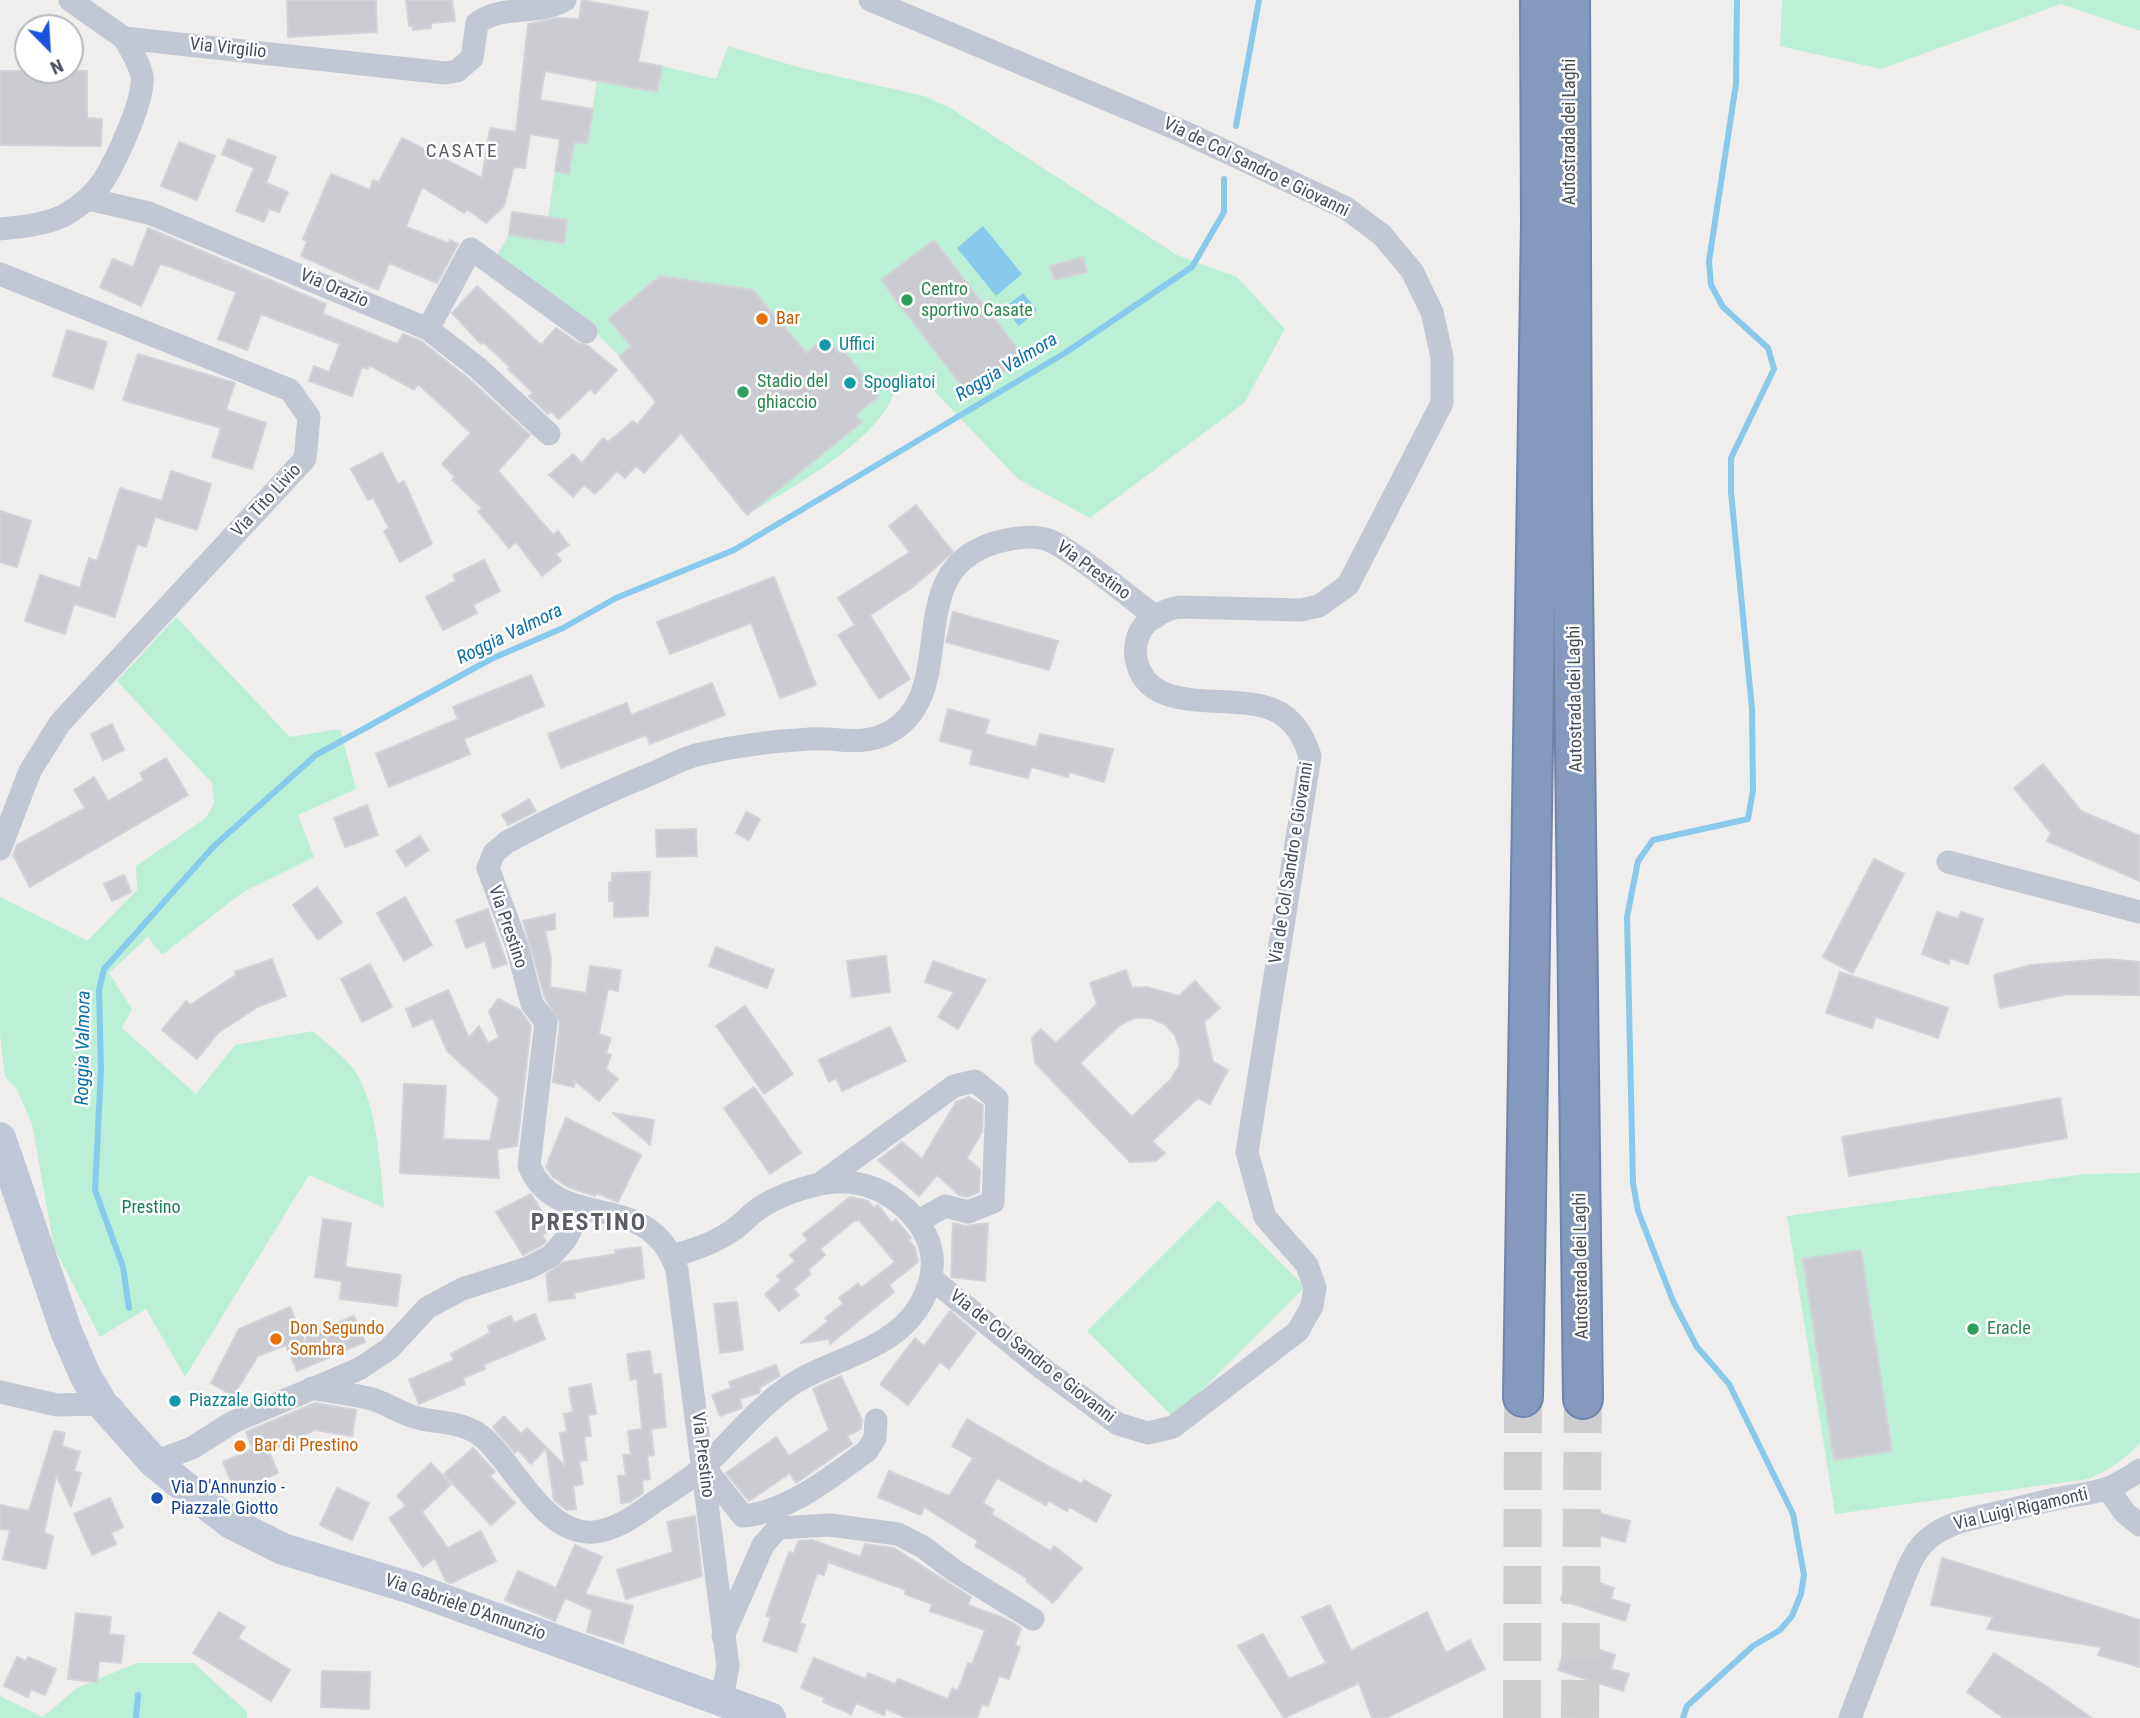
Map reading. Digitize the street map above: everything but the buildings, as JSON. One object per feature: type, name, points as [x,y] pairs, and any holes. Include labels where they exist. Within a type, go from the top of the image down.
[{"type":"highway","name":"Autostrada dei Laghi","points":[[1523,1397],[1541,222],[1540,0]]},
{"type":"highway","name":"Autostrada dei Laghi","points":[[1570,0],[1572,475],[1583,1399]]},
{"type":"main road","name":"Via Gabriele D'Annunzio","points":[[0,1138],[85,1375],[77,1404],[134,1429]]},
{"type":"main road","name":"Via Gabriele D'Annunzio","points":[[58,1303],[100,1362],[134,1429],[162,1466],[231,1523],[283,1549],[411,1588],[769,1718]]},
{"type":"street","points":[[0,229],[33,226],[53,219],[88,199],[103,181],[137,106],[142,78],[136,57],[124,38],[70,0]]},
{"type":"street","name":"Via Virgilio","points":[[124,38],[445,73],[457,71],[472,58],[478,23],[489,14],[545,9],[565,0]]},
{"type":"street","name":"Via de Col Sandro e Giovanni","points":[[870,0],[1184,132],[1346,208],[1382,235],[1405,262],[1432,312],[1442,357],[1442,403],[1348,584],[1319,606],[1301,610],[1179,607],[1165,609],[1143,627],[1135,654],[1144,680],[1155,690],[1168,696],[1260,706],[1278,712],[1293,723],[1304,738],[1310,756],[1247,1152],[1265,1217],[1307,1265],[1315,1288],[1312,1306],[1298,1331],[1173,1427],[1148,1433],[1118,1424],[1042,1368],[932,1279]]},
{"type":"street","name":"Via Orazio","points":[[88,199],[149,213],[428,329],[478,368],[549,434]]},
{"type":"street","points":[[428,329],[471,249],[586,332]]},
{"type":"street","name":"Via Tito Livio","points":[[0,274],[290,390],[309,417],[305,459],[60,723],[30,771],[0,849]]},
{"type":"street","name":"Via Prestino","points":[[722,1699],[729,1666],[677,1270],[672,1256],[659,1237],[641,1222],[582,1208],[549,1195],[536,1182],[529,1166],[528,1150],[543,1068],[546,1021],[532,1004],[517,946],[492,885],[488,869],[494,853],[507,842],[600,794],[697,755],[754,744],[815,738],[865,741],[889,732],[909,716],[922,695],[929,670],[936,606],[947,578],[967,557],[993,542],[1022,537],[1051,541],[1156,617]]},
{"type":"street","points":[[1948,862],[2140,912]]},
{"type":"street","points":[[819,1184],[954,1086],[975,1081],[997,1100],[993,1202],[968,1212],[945,1206],[919,1221]]},
{"type":"street","points":[[312,1388],[374,1400],[405,1414],[459,1424],[473,1430],[518,1475],[548,1516],[575,1531],[608,1530],[628,1520],[704,1467],[800,1380],[870,1349],[899,1329],[919,1306],[932,1279],[934,1258],[919,1221],[901,1204],[879,1190],[852,1181],[819,1184],[786,1195],[755,1211],[733,1231],[698,1249],[672,1256]]},
{"type":"street","points":[[162,1466],[233,1422],[359,1369],[389,1349],[427,1308],[462,1289],[528,1268],[551,1256],[566,1239],[582,1208]]},
{"type":"street","points":[[0,1392],[77,1404],[93,1415],[134,1429]]},
{"type":"street","points":[[704,1467],[743,1516],[761,1514],[778,1508],[867,1451],[875,1438],[876,1420]]},
{"type":"street","name":"Via Luigi Rigamonti","points":[[1850,1718],[1905,1574],[1914,1555],[1927,1539],[1945,1527],[1965,1521],[2108,1489],[2140,1470]]},
{"type":"street","points":[[2108,1489],[2125,1513],[2140,1525]]},
{"type":"street","points":[[723,1636],[763,1545],[778,1528],[830,1525],[898,1534],[923,1546],[954,1571],[1033,1619]]},
{"type":"green space","points":[[1782,0],[2140,0],[2140,31],[2061,4],[1881,69],[1780,46]]},
{"type":"green space","name":"Centro sportivo Casate","points":[[728,46],[801,68],[924,96],[952,109],[1177,255],[1237,277],[1285,329],[1244,403],[1090,518],[1018,479],[918,374],[898,380],[891,401],[877,421],[858,440],[813,475],[747,515],[619,356],[588,324],[495,258],[509,235],[512,212],[548,216],[555,171],[569,173],[574,142],[587,143],[597,81],[662,66],[716,79]]},
{"type":"green space","name":"Prestino","points":[[176,617],[290,737],[340,729],[356,789],[298,815],[314,857],[243,892],[162,955],[148,937],[109,973],[132,1009],[122,1028],[196,1094],[235,1045],[313,1031],[352,1067],[367,1097],[376,1135],[384,1208],[309,1175],[185,1377],[146,1309],[100,1337],[54,1247],[32,1124],[16,1088],[5,1077],[0,1034],[0,897],[87,941],[137,890],[136,866],[206,818],[214,803],[212,783],[117,681]]},
{"type":"green space","name":"Eracle","points":[[2140,1173],[2140,1443],[2116,1464],[2088,1479],[1835,1514],[1787,1216],[2085,1174]]},
{"type":"green space","points":[[1218,1200],[1305,1287],[1174,1418],[1087,1331]]},
{"type":"green space","points":[[137,1663],[194,1663],[247,1712],[247,1718],[0,1718],[0,1696],[43,1717],[77,1688]]},
{"type":"water","points":[[983,226],[1022,274],[996,296],[957,248]]},
{"type":"water","points":[[1023,293],[1037,310],[1019,326],[1004,308]]},
{"type":"waterway","name":"Roggia Valmora","points":[[1236,126],[1259,0]]},
{"type":"waterway","points":[[1683,1718],[1687,1706],[1753,1646],[1780,1630],[1792,1616],[1801,1594],[1804,1575],[1793,1514],[1729,1384],[1697,1347],[1673,1301],[1638,1211],[1633,1183],[1627,917],[1638,861],[1653,840],[1748,819],[1753,790],[1752,709],[1731,492],[1731,458],[1774,369],[1768,348],[1723,307],[1711,285],[1709,261],[1736,84],[1737,0]]},
{"type":"waterway","name":"Roggia Valmora","points":[[129,1308],[123,1267],[95,1190],[101,1069],[99,990],[104,969],[214,846],[316,755],[491,659],[563,628],[616,598],[734,550],[1065,353],[1192,267],[1224,212],[1224,179]]},
{"type":"waterway","name":"Roggia Valmora","points":[[136,1718],[138,1695]]},
{"type":"tunnel","points":[[1522,1718],[1523,1397]]},
{"type":"tunnel","points":[[1580,1718],[1583,1399]]},
{"type":"place","name":"Centro sportivo Casate","points":[[907,300]]},
{"type":"place","name":"Bar","points":[[762,319]]},
{"type":"place","name":"Uffici","points":[[825,345]]},
{"type":"place","name":"Spogliatoi","points":[[850,383]]},
{"type":"place","name":"Stadio del ghiaccio","points":[[743,392]]},
{"type":"place","name":"Eracle","points":[[1973,1329]]},
{"type":"place","name":"Don Segundo Sombra","points":[[276,1339]]},
{"type":"place","name":"Piazzale Giotto","points":[[175,1401]]},
{"type":"place","name":"Bar di Prestino","points":[[240,1446]]},
{"type":"place","name":"Via D'Annunzio - Piazzale Giotto","points":[[157,1498]]},
{"type":"district","name":"CASATE","points":[[462,152]]},
{"type":"district","name":"PRESTINO","points":[[589,1224]]}]
